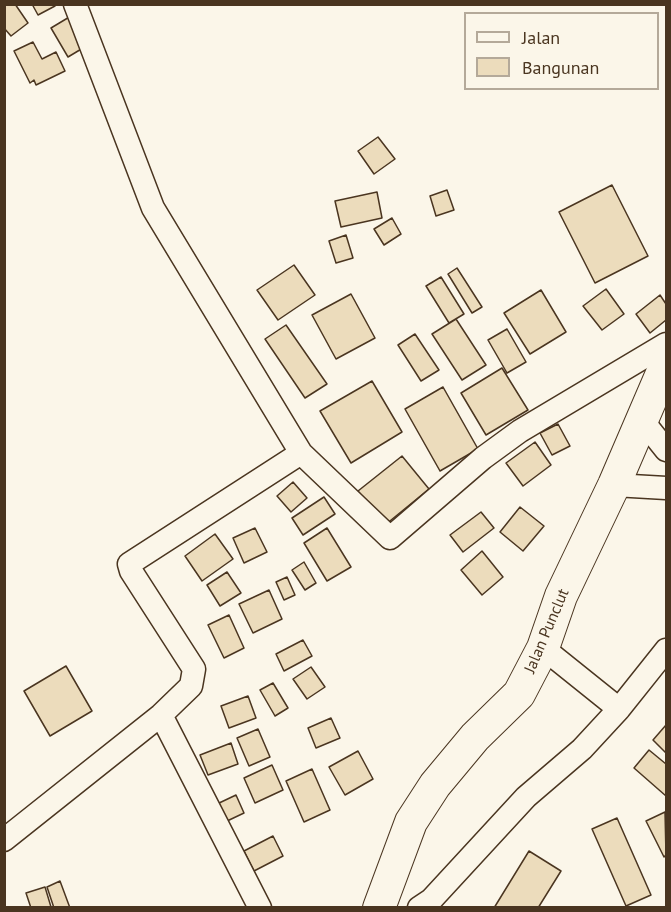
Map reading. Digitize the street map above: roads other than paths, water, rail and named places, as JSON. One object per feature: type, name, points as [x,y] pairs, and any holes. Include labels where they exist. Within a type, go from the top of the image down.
[{"type":"main road","name":"Jalan Punclut","points":[[380,908],[411,822],[435,784],[475,737],[519,694],[543,648],[561,596],[614,485],[666,364]]},
{"type":"street","points":[[75,4],[153,208],[301,453],[390,538],[483,458],[520,431],[666,344]]},
{"type":"street","points":[[642,420],[666,450]]},
{"type":"street","points":[[4,840],[161,715],[190,686],[194,669],[131,572],[129,564],[301,453]]},
{"type":"street","points":[[614,485],[666,488]]},
{"type":"street","points":[[543,648],[620,709]]},
{"type":"street","points":[[420,908],[431,900],[526,796],[582,749],[620,709],[666,650]]},
{"type":"street","points":[[161,715],[260,908]]}]
